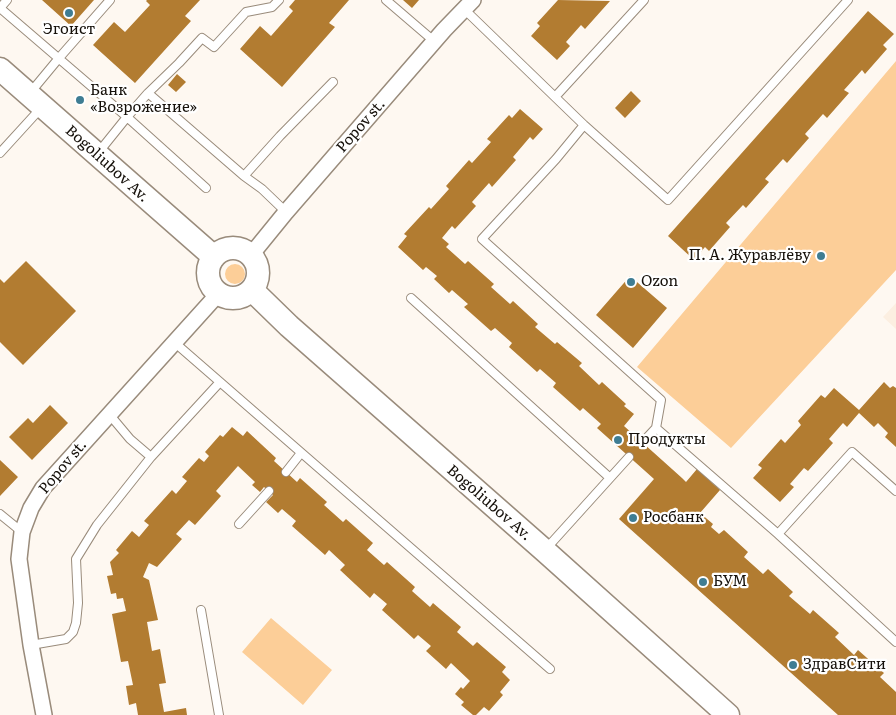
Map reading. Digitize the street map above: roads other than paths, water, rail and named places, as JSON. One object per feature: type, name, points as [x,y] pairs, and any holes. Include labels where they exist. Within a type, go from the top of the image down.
[{"type":"main road","name":"Bogoliubov Av.","points":[[0,69],[214,257]]},
{"type":"main road","points":[[232,248],[242,249],[251,255],[256,263],[258,272],[257,282],[252,290],[236,298],[227,297],[219,293],[212,285],[209,276],[209,266],[214,257],[222,251],[232,248]]},
{"type":"main road","name":"Bogoliubov Av.","points":[[252,290],[289,326],[728,715]]},
{"type":"street","name":"Popov st.","points":[[251,255],[286,212],[468,5]]},
{"type":"street","name":"Popov st.","points":[[44,715],[18,559],[22,532],[31,508],[43,488],[219,293]]},
{"type":"lane","points":[[7,0],[0,8],[206,188]]},
{"type":"lane","points":[[0,153],[36,100],[59,58],[110,0]]},
{"type":"lane","points":[[97,155],[126,117],[202,38],[214,48],[246,12],[272,7],[279,0]]},
{"type":"lane","points":[[386,0],[435,42]]},
{"type":"lane","points":[[556,97],[644,0]]},
{"type":"lane","points":[[468,5],[584,125],[668,200],[848,0]]},
{"type":"lane","points":[[244,176],[333,82]]},
{"type":"lane","points":[[148,94],[244,176],[262,189],[286,212]]},
{"type":"lane","points":[[584,125],[556,159],[482,239],[661,400],[656,428],[642,443]]},
{"type":"lane","points":[[411,298],[610,478]]},
{"type":"lane","points":[[174,342],[550,669]]},
{"type":"lane","points":[[31,645],[66,639],[73,632],[78,603],[76,559],[97,525],[152,457],[220,382]]},
{"type":"lane","points":[[109,414],[130,439],[152,457]]},
{"type":"lane","points":[[656,428],[778,534],[896,642]]},
{"type":"lane","points":[[778,534],[852,452],[896,491]]},
{"type":"lane","points":[[286,472],[302,453]]},
{"type":"lane","points":[[544,551],[629,457]]},
{"type":"lane","points":[[239,524],[269,491]]},
{"type":"lane","points":[[0,514],[22,532]]},
{"type":"lane","points":[[201,610],[219,715]]},
{"type":"place","name":"Эгоист","points":[[69,13]]},
{"type":"place","name":"Банк «Возрожение»","points":[[80,100]]},
{"type":"place","name":"П. А. Журавлёву","points":[[821,256]]},
{"type":"place","name":"Ozon","points":[[631,282]]},
{"type":"place","name":"Продукты","points":[[618,440]]},
{"type":"place","name":"Росбанк","points":[[633,518]]},
{"type":"place","name":"БУМ","points":[[703,582]]},
{"type":"place","name":"ЗдравСити","points":[[793,665]]}]
